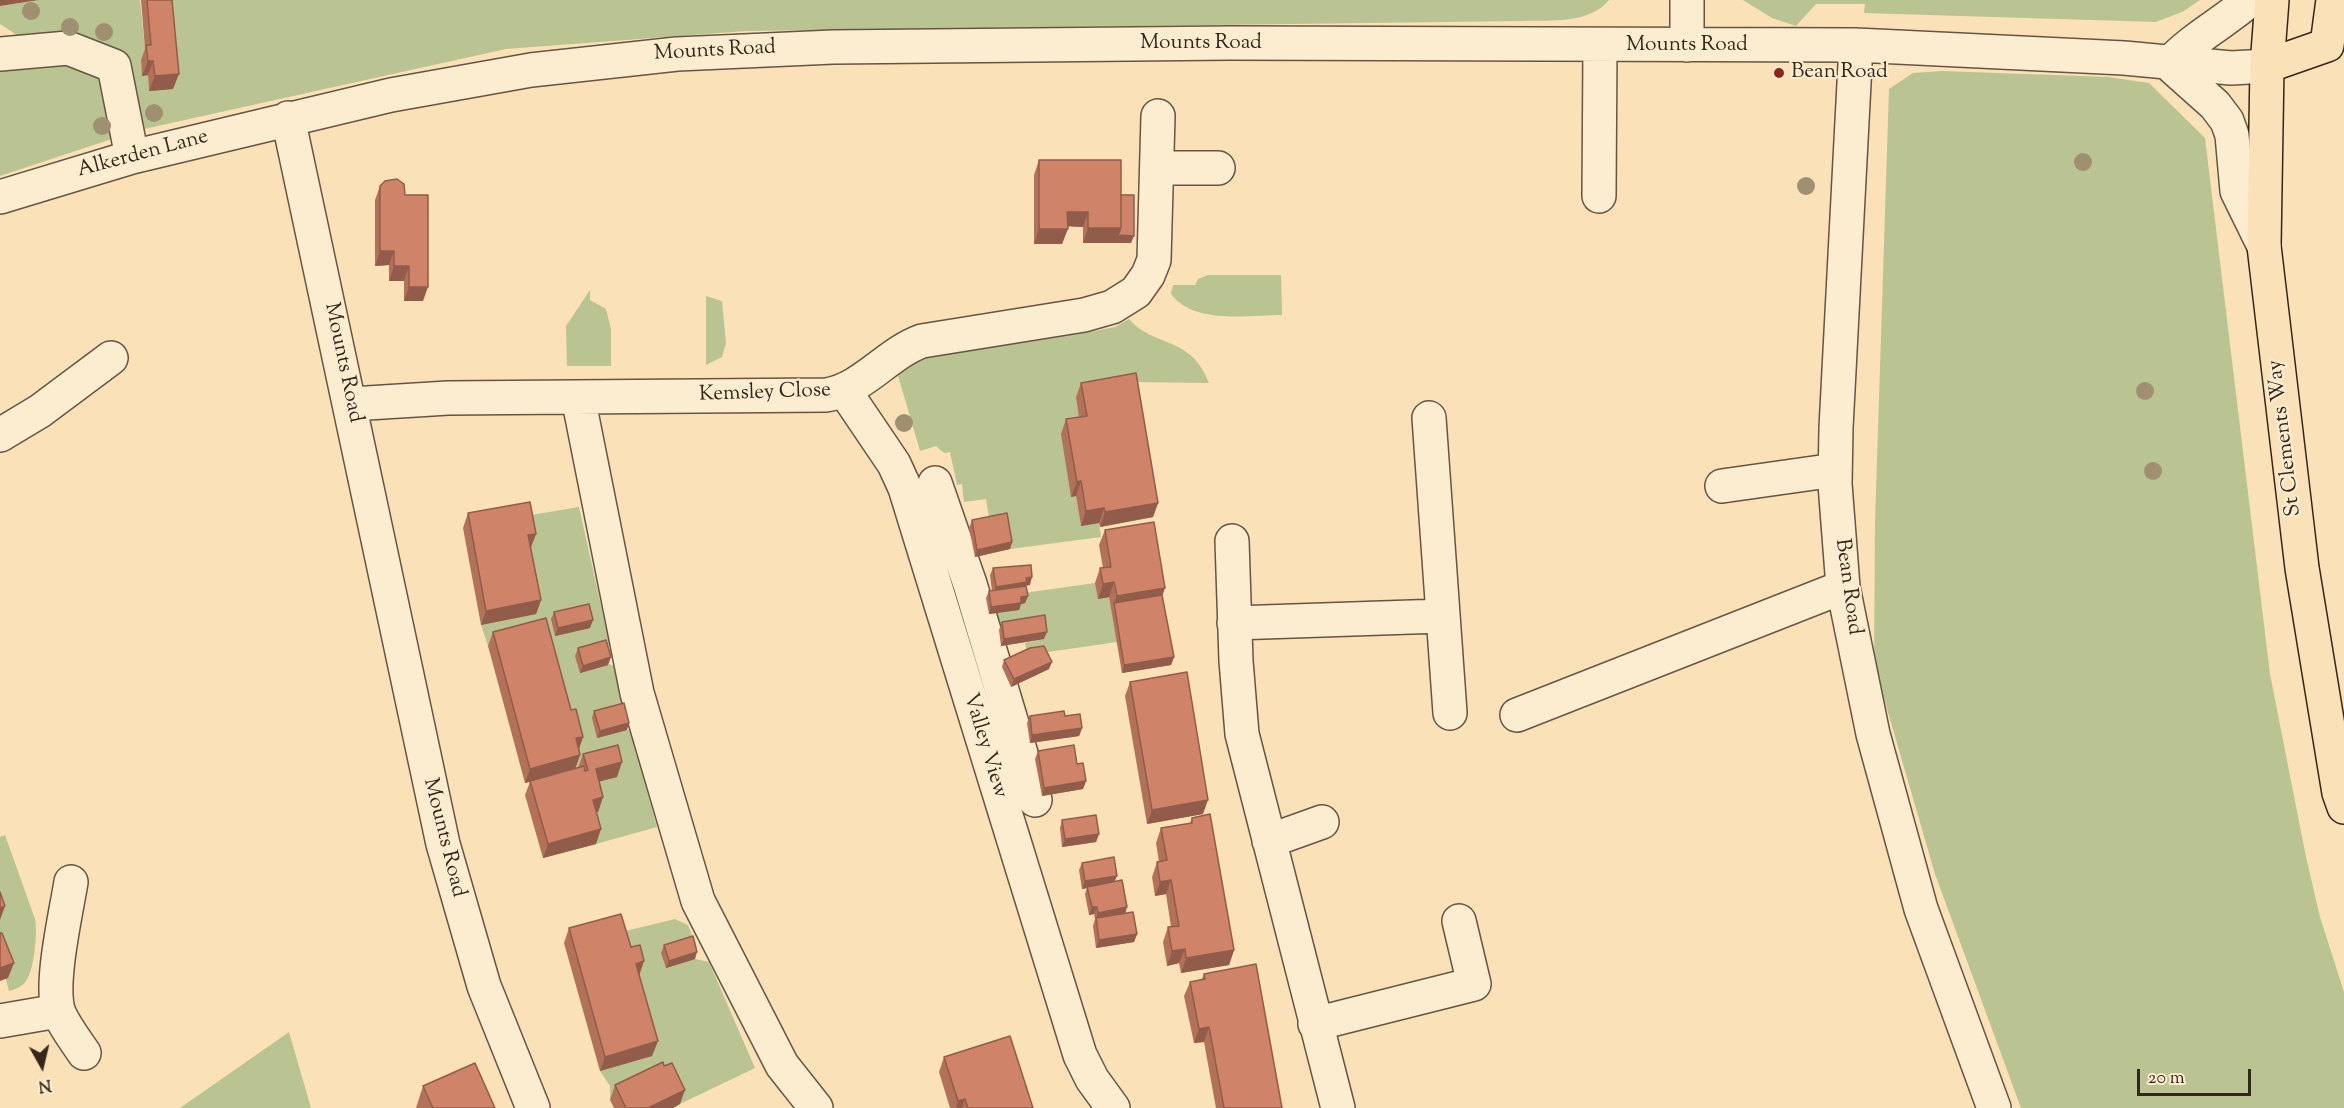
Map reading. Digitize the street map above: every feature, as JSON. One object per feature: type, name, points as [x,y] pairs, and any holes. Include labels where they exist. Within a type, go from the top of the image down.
[{"type":"main road","name":"St Clements Way","points":[[2272,0],[2266,66],[2264,246],[2302,568],[2339,793],[2344,807]]},
{"type":"main road","points":[[2266,66],[2327,45],[2333,0]]},
{"type":"street","points":[[1687,0],[1687,45]]},
{"type":"street","points":[[2250,0],[2218,26],[2187,44],[2169,64],[2215,105],[2227,121],[2232,135],[2237,191],[2264,246]]},
{"type":"street","name":"Mounts Road","points":[[533,1108],[484,986],[443,844],[414,719],[351,404],[288,118],[391,95],[531,70],[637,57],[744,50],[1231,43],[1600,46],[1856,45],[2124,58],[2169,64],[2243,69],[2266,66]]},
{"type":"street","name":"Bean Road","points":[[1856,45],[1835,470],[1843,587],[1873,734],[1921,909],[1994,1108]]},
{"type":"street","points":[[1599,196],[1600,46]]},
{"type":"street","points":[[0,54],[68,48],[114,66],[132,157]]},
{"type":"street","name":"Kemsley Close","points":[[351,404],[448,398],[817,395],[844,390],[903,348],[922,341],[1084,315],[1125,301],[1143,283],[1154,260],[1158,116]]},
{"type":"street","name":"Alkerden Lane","points":[[0,197],[132,157],[288,118]]},
{"type":"street","points":[[1157,168],[1218,168]]},
{"type":"street","points":[[0,435],[40,411],[111,358]]},
{"type":"street","name":"Valley View","points":[[844,390],[902,479],[1005,761],[1080,1055],[1092,1079],[1113,1108]]},
{"type":"street","points":[[578,398],[637,693],[698,901],[782,1065],[816,1108]]},
{"type":"street","points":[[1429,418],[1441,616],[1450,713]]},
{"type":"street","points":[[1722,486],[1835,470]]},
{"type":"street","points":[[935,483],[970,584],[1005,761],[1035,800]]},
{"type":"street","points":[[1232,541],[1234,623],[1242,734],[1338,1108]]},
{"type":"street","points":[[1517,715],[1843,587]]},
{"type":"street","points":[[1234,623],[1441,616]]},
{"type":"street","points":[[1269,840],[1322,822]]},
{"type":"street","points":[[71,882],[58,969],[58,1011],[84,1053]]},
{"type":"street","points":[[1315,1024],[1474,984],[1459,921]]},
{"type":"street","points":[[0,1021],[58,1011]]},
{"type":"green space","points":[[39,0],[140,0],[146,59],[141,60],[142,75],[148,75],[149,91],[165,0],[1609,0],[1601,8],[1581,17],[1558,20],[746,31],[506,49],[135,131],[128,91],[26,41],[0,24],[0,6]]},
{"type":"green space","points":[[1743,0],[2200,0],[2184,11],[2156,22],[1864,13],[1865,4],[1816,4],[1796,26],[1772,18]]},
{"type":"green space","points":[[0,39],[102,72],[124,135],[0,176]]},
{"type":"green space","points":[[1942,71],[2108,77],[2149,83],[2205,138],[2270,674],[2306,857],[2320,917],[2344,992],[2344,1108],[2021,1108],[1935,874],[1874,664],[1875,522],[1889,89],[1913,73]]},
{"type":"green space","points":[[1208,275],[1281,275],[1282,315],[1238,317],[1208,314],[1181,304],[1171,294],[1173,285],[1195,285],[1198,279]]},
{"type":"green space","points":[[590,290],[590,300],[606,309],[611,329],[611,366],[567,366],[566,326]]},
{"type":"green space","points":[[706,296],[722,301],[726,343],[722,357],[706,365]]},
{"type":"green space","points":[[1129,319],[1139,328],[1182,349],[1192,357],[1209,383],[1131,382],[1081,430],[1072,497],[1076,496],[1081,526],[1099,523],[1101,537],[1010,549],[1004,521],[990,523],[986,499],[964,502],[962,484],[957,485],[950,452],[944,453],[936,446],[920,451],[897,372],[916,358],[1084,333],[1115,327]]},
{"type":"green space","points":[[579,507],[610,646],[603,648],[608,664],[615,666],[625,709],[627,730],[631,731],[657,827],[596,844],[575,769],[488,646],[481,625],[535,614],[525,516]]},
{"type":"green space","points":[[1095,583],[1109,597],[1117,642],[1027,655],[1025,643],[1044,639],[999,630],[989,614],[1024,593]]},
{"type":"green space","points":[[5,835],[36,925],[35,951],[29,976],[23,985],[9,991],[0,956],[0,837]]},
{"type":"green space","points":[[675,919],[688,925],[695,943],[691,944],[695,959],[709,962],[755,1068],[680,1104],[667,1078],[610,1100],[610,1086],[600,1071],[652,1056],[617,933]]},
{"type":"green space","points":[[289,1032],[311,1108],[180,1108]]},
{"type":"building","points":[[147,0],[172,0],[179,74],[155,76],[153,61],[148,61],[146,45],[151,45]]},
{"type":"building","points":[[1039,160],[1121,160],[1121,228],[1088,228],[1088,212],[1067,212],[1068,229],[1039,229]]},
{"type":"building","points":[[397,179],[404,184],[405,195],[428,195],[428,287],[409,287],[409,266],[394,266],[394,251],[380,251],[380,186],[385,181]]},
{"type":"building","points":[[1121,195],[1134,195],[1134,236],[1118,235],[1121,228]]},
{"type":"building","points":[[1136,373],[1158,503],[1105,512],[1104,508],[1086,511],[1081,481],[1077,482],[1066,419],[1087,416],[1081,383]]},
{"type":"building","points":[[530,502],[536,534],[528,535],[541,600],[486,611],[468,513]]},
{"type":"building","points":[[1007,513],[1012,542],[977,550],[972,520]]},
{"type":"building","points":[[1154,522],[1165,588],[1117,596],[1114,582],[1103,584],[1100,568],[1111,567],[1105,530]]},
{"type":"building","points":[[1031,565],[1032,577],[1026,578],[1027,582],[996,587],[993,568]]},
{"type":"building","points":[[1026,586],[1028,596],[1021,597],[1021,603],[991,607],[989,591]]},
{"type":"building","points":[[1162,595],[1174,657],[1124,665],[1114,603]]},
{"type":"building","points":[[589,604],[593,620],[558,628],[554,612]]},
{"type":"building","points":[[1045,615],[1047,632],[1004,639],[1002,622]]},
{"type":"building","points":[[546,618],[571,710],[576,709],[583,737],[576,738],[580,755],[530,769],[493,632]]},
{"type":"building","points":[[606,640],[611,657],[583,666],[578,648]]},
{"type":"building","points":[[1044,646],[1052,662],[1014,679],[1004,660],[1030,648]]},
{"type":"building","points":[[1187,672],[1208,800],[1152,810],[1130,682]]},
{"type":"building","points":[[624,703],[629,723],[600,731],[594,711]]},
{"type":"building","points":[[1064,711],[1065,716],[1080,714],[1082,728],[1032,735],[1030,716]]},
{"type":"building","points":[[618,745],[622,762],[596,769],[603,797],[593,800],[601,829],[548,844],[530,781],[584,766],[585,771],[588,770],[583,754]]},
{"type":"building","points":[[1074,745],[1077,764],[1083,763],[1086,781],[1044,788],[1038,751]]},
{"type":"building","points":[[1210,814],[1234,950],[1186,958],[1185,949],[1172,951],[1168,927],[1179,926],[1171,880],[1160,882],[1157,862],[1167,860],[1161,828],[1192,823],[1192,818]]},
{"type":"building","points":[[1096,815],[1099,834],[1065,839],[1062,820]]},
{"type":"building","points":[[1114,857],[1117,876],[1085,881],[1082,863]]},
{"type":"building","points":[[1122,880],[1127,907],[1098,913],[1097,907],[1092,907],[1087,887]]},
{"type":"building","points":[[0,892],[5,906],[0,908]]},
{"type":"building","points":[[1133,912],[1137,934],[1099,940],[1096,918]]},
{"type":"building","points":[[621,914],[631,947],[640,945],[644,961],[636,964],[658,1041],[605,1057],[569,928]]},
{"type":"building","points":[[0,933],[2,933],[14,963],[0,968]]},
{"type":"building","points":[[693,936],[697,952],[669,961],[664,945]]},
{"type":"building","points":[[1256,964],[1282,1108],[1224,1108],[1209,1027],[1199,1029],[1190,982],[1205,979],[1204,974]]},
{"type":"building","points":[[1010,1036],[1033,1108],[968,1108],[965,1099],[958,1101],[944,1057]]},
{"type":"building","points":[[663,1062],[664,1066],[672,1063],[685,1090],[648,1108],[626,1108],[615,1085]]},
{"type":"building","points":[[475,1063],[495,1108],[433,1108],[423,1086]]},
{"type":"place","name":"Bean Road","points":[[1779,73]]}]
